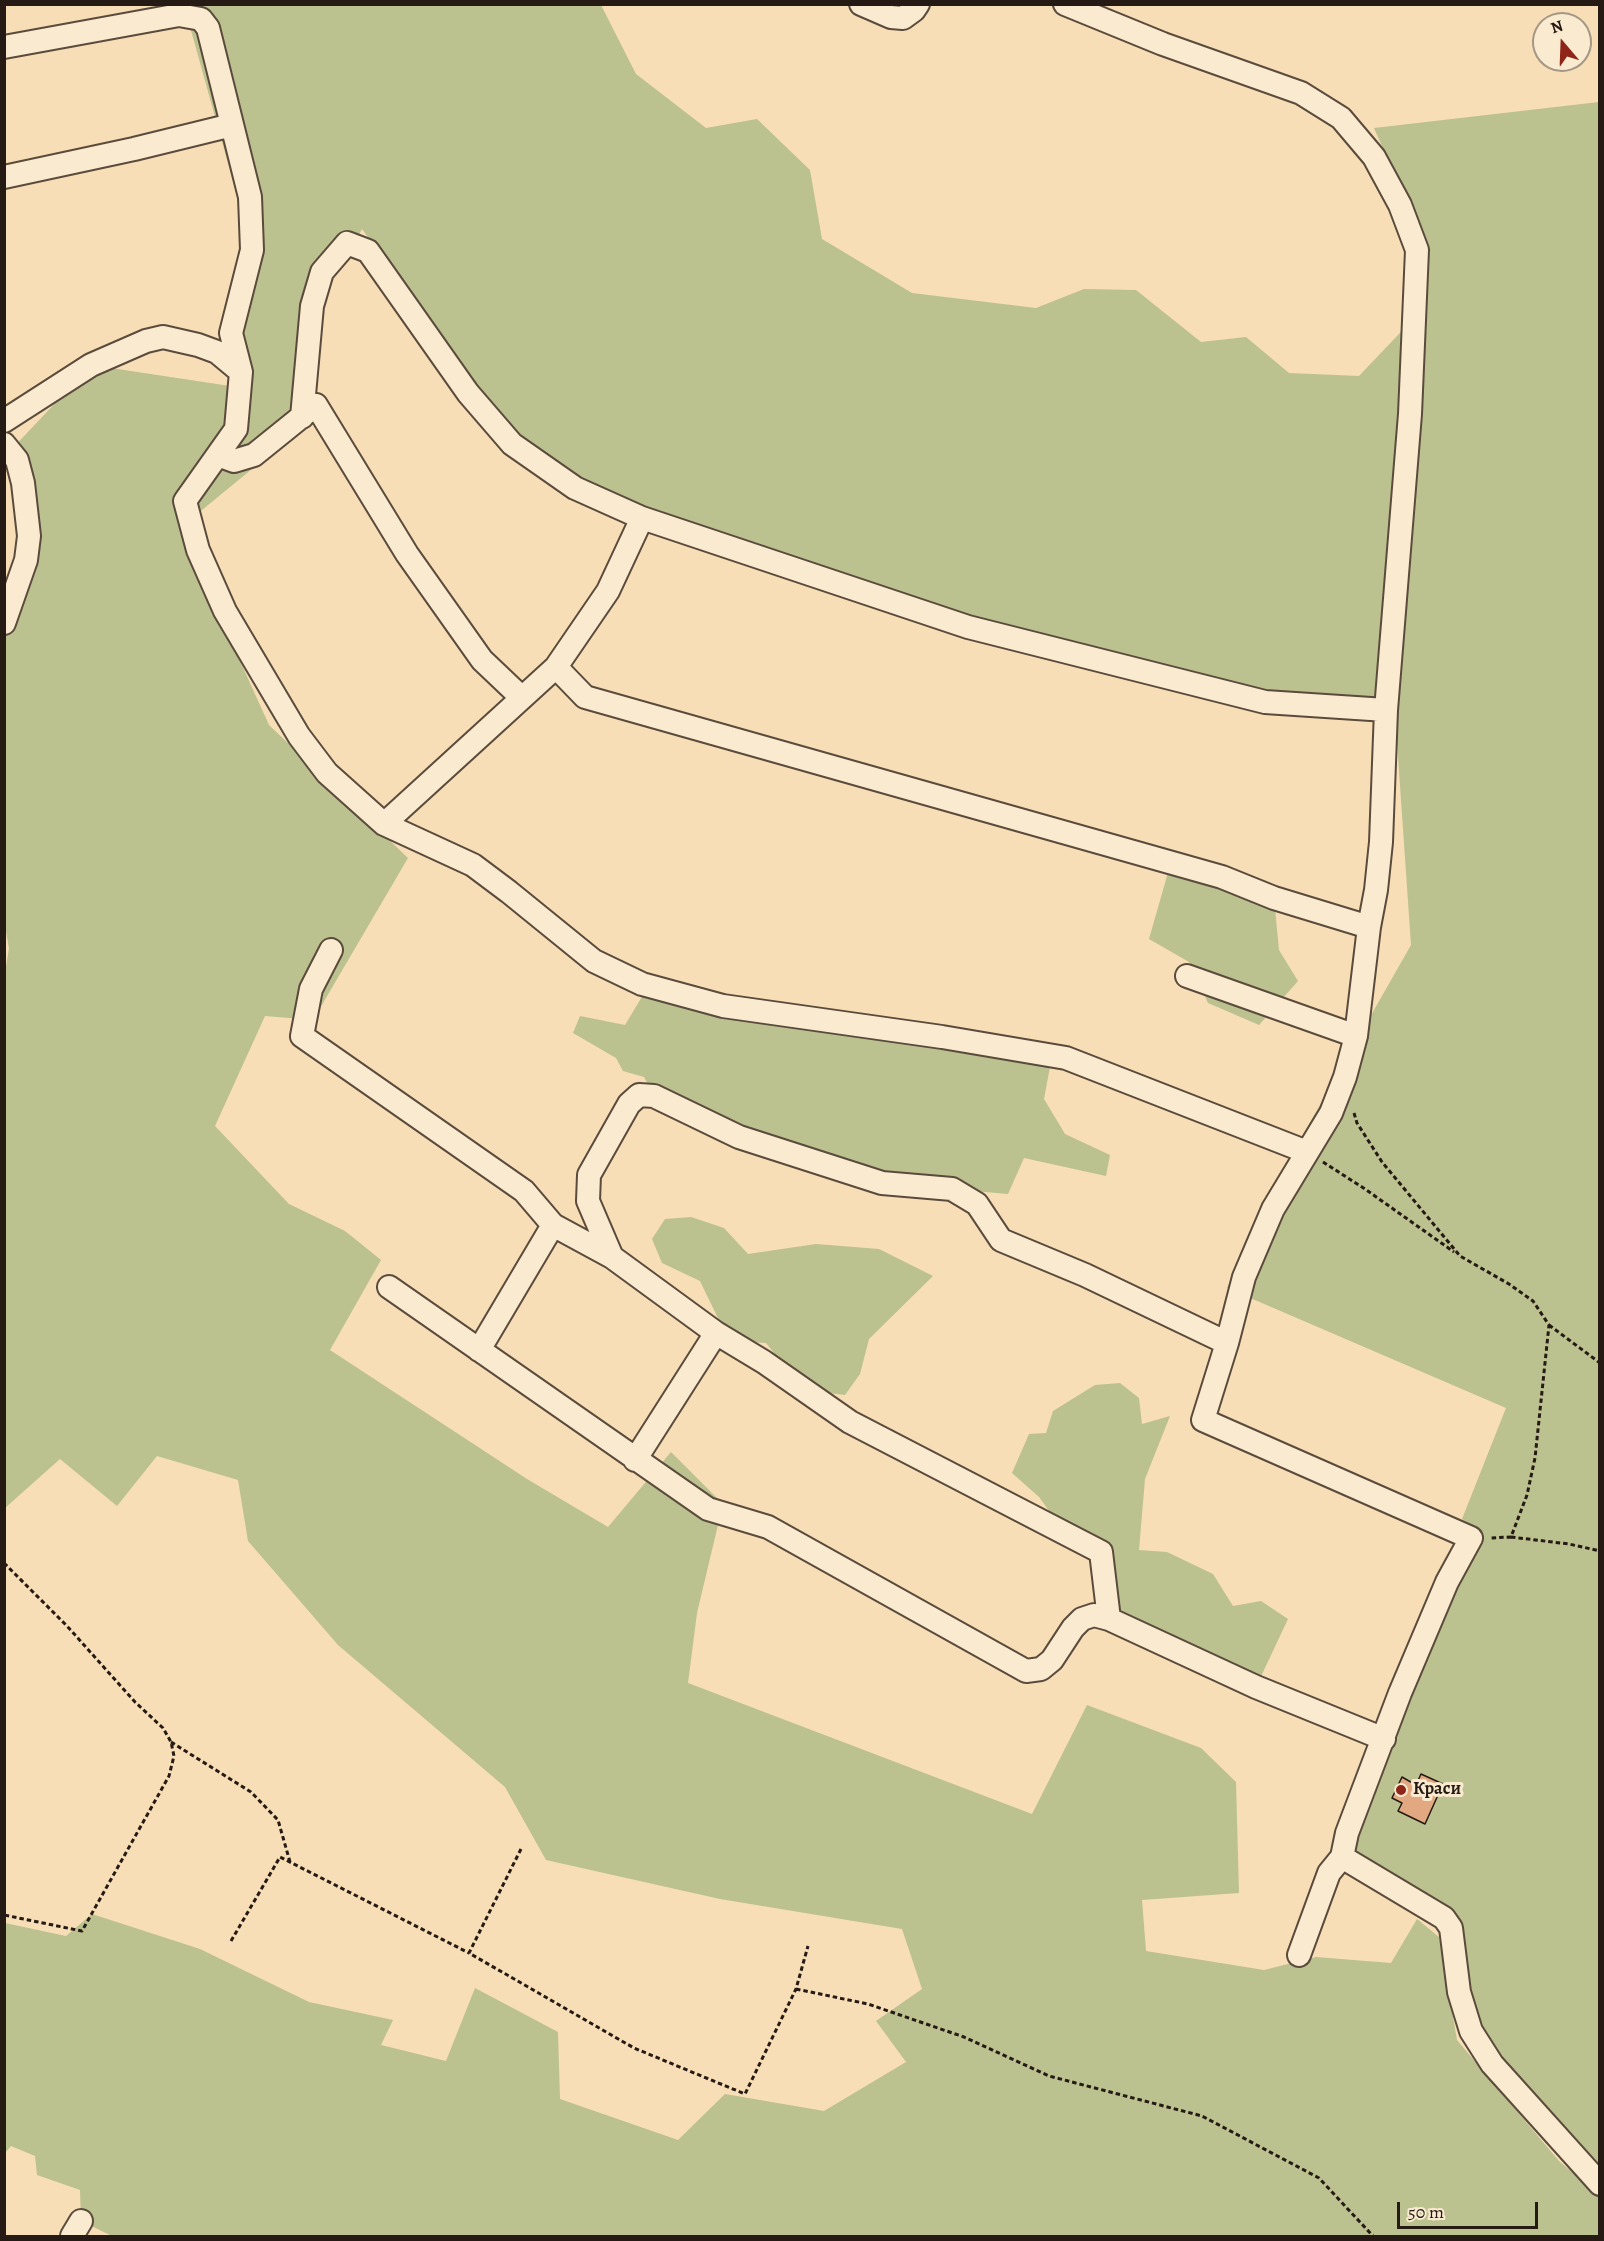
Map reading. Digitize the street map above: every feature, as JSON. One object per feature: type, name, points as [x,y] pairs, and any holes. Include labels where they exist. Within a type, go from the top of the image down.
[{"type":"street","points":[[861,4],[891,17],[903,18],[918,4]]},
{"type":"street","points":[[1065,4],[1163,44],[1301,93],[1341,118],[1374,158],[1400,205],[1417,250],[1410,414],[1386,710],[1381,842],[1356,1036],[1345,1077],[1331,1113],[1273,1209],[1244,1277],[1227,1343],[1203,1420],[1471,1538],[1447,1582],[1400,1693],[1347,1833],[1342,1857],[1329,1873],[1299,1955]]},
{"type":"street","points":[[4,47],[178,10],[201,19],[208,28],[244,168],[252,220],[252,250],[231,333],[241,372],[236,429],[185,501],[198,550],[225,611],[299,736],[327,773],[384,824],[473,865],[594,961],[642,984],[723,1006],[942,1037],[1066,1058],[1307,1152]]},
{"type":"street","points":[[4,177],[232,125]]},
{"type":"street","points":[[302,417],[312,306],[322,272],[347,243],[368,251],[468,393],[512,444],[575,488],[642,518],[980,630],[1265,702],[1386,710]]},
{"type":"street","points":[[4,421],[91,365],[146,341],[163,337],[217,352],[241,372]]},
{"type":"street","points":[[218,455],[234,461],[254,455],[316,405],[407,554],[482,660],[522,698]]},
{"type":"street","points":[[4,444],[17,460],[23,483],[29,536],[26,560],[4,622]]},
{"type":"street","points":[[384,824],[556,667],[608,591],[642,518]]},
{"type":"street","points":[[4,570],[26,560]]},
{"type":"street","points":[[556,667],[585,697],[1222,877],[1274,898],[1369,927]]},
{"type":"street","points":[[331,950],[311,989],[302,1036],[524,1191],[552,1225],[612,1257],[716,1334],[764,1362],[850,1422],[1101,1552],[1109,1619]]},
{"type":"street","points":[[1187,976],[1356,1036]]},
{"type":"street","points":[[612,1257],[588,1201],[588,1175],[629,1104],[639,1095],[654,1096],[739,1137],[882,1183],[952,1189],[977,1204],[1001,1240],[1085,1275],[1227,1343]]},
{"type":"street","points":[[479,1350],[552,1225]]},
{"type":"street","points":[[389,1287],[708,1509],[768,1527],[1026,1671],[1041,1670],[1052,1660],[1073,1628],[1082,1619],[1094,1615],[1109,1619],[1256,1687],[1384,1739]]},
{"type":"street","points":[[635,1460],[716,1334]]},
{"type":"street","points":[[1342,1857],[1444,1918],[1451,1928],[1459,1992],[1471,2031],[1492,2064],[1599,2184]]},
{"type":"path","points":[[1345,1077],[1357,1124],[1382,1162],[1460,1256]]},
{"type":"path","points":[[1307,1152],[1365,1188],[1460,1256],[1509,1284],[1533,1301],[1548,1325],[1599,1363]]},
{"type":"path","points":[[1511,1537],[1527,1496],[1534,1458],[1548,1325]]},
{"type":"path","points":[[1471,1538],[1511,1537],[1569,1544],[1599,1551]]},
{"type":"path","points":[[4,1563],[163,1728],[171,1742],[174,1756],[169,1776],[82,1931],[4,1915]]},
{"type":"path","points":[[171,1742],[251,1792],[278,1820],[290,1862]]},
{"type":"path","points":[[469,1953],[521,1849]]},
{"type":"path","points":[[231,1941],[280,1857],[469,1953],[634,2048],[745,2094],[796,1989],[808,1946]]},
{"type":"path","points":[[796,1989],[868,2004],[964,2037],[1049,2076],[1202,2116],[1319,2178],[1373,2236]]},
{"type":"green space","points":[[184,5],[601,5],[636,74],[706,128],[757,119],[810,170],[822,239],[912,293],[1036,308],[1084,289],[1136,290],[1201,342],[1246,337],[1289,373],[1359,376],[1416,316],[1418,229],[1374,128],[1599,102],[1599,2179],[1471,2031],[1459,1944],[1349,1856],[1398,1715],[1477,1529],[1462,1519],[1506,1408],[1227,1288],[1284,1168],[1411,945],[1397,742],[1361,709],[1265,702],[946,614],[673,518],[547,463],[480,392],[362,229],[350,252],[312,306],[302,428],[180,528],[269,725],[408,858],[313,1020],[265,1016],[215,1126],[289,1204],[345,1231],[381,1260],[330,1350],[527,1479],[608,1527],[671,1452],[723,1504],[697,1613],[688,1683],[1032,1814],[1087,1705],[1201,1748],[1236,1782],[1239,1893],[1142,1900],[1146,1951],[1264,1970],[1316,1957],[1391,1963],[1417,1919],[1439,1937],[1457,2040],[1559,2161],[1599,2195],[1599,2236],[112,2236],[81,2221],[80,2190],[37,2175],[35,2156],[11,2146],[5,2153],[5,1923],[66,1936],[92,1914],[200,1949],[309,2002],[393,2020],[381,2045],[446,2061],[475,1988],[558,2032],[560,2099],[678,2140],[725,2094],[824,2111],[906,2062],[876,2021],[922,1989],[902,1929],[720,1899],[546,1860],[505,1787],[338,1645],[248,1541],[238,1480],[157,1456],[117,1506],[60,1459],[5,1508],[4,979],[9,948],[4,921],[4,594],[29,536],[11,450],[91,365],[230,386],[252,250]]},
{"type":"green space","points":[[1171,862],[1274,898],[1279,950],[1298,981],[1259,1025],[1208,1003],[1189,962],[1149,939]]},
{"type":"green space","points":[[643,995],[1052,1056],[1044,1099],[1065,1134],[1110,1155],[1106,1176],[1024,1158],[1008,1194],[882,1183],[654,1096],[644,1077],[623,1071],[616,1058],[573,1033],[580,1016],[625,1025]]},
{"type":"green space","points":[[691,1217],[724,1228],[748,1254],[816,1244],[879,1249],[933,1276],[869,1339],[860,1374],[845,1395],[804,1390],[766,1343],[729,1341],[700,1281],[662,1263],[652,1239],[665,1219]]},
{"type":"green space","points":[[1120,1383],[1139,1398],[1142,1424],[1170,1416],[1145,1479],[1139,1550],[1167,1552],[1213,1574],[1233,1606],[1261,1601],[1288,1619],[1256,1687],[1109,1619],[1101,1552],[1055,1519],[1039,1497],[1012,1473],[1029,1434],[1046,1433],[1053,1411],[1095,1385]]},
{"type":"building","points":[[1421,1774],[1443,1784],[1425,1824],[1398,1811],[1402,1803],[1392,1798],[1402,1777],[1416,1785]]},
{"type":"place","name":"Краси","points":[[1401,1790]]}]
